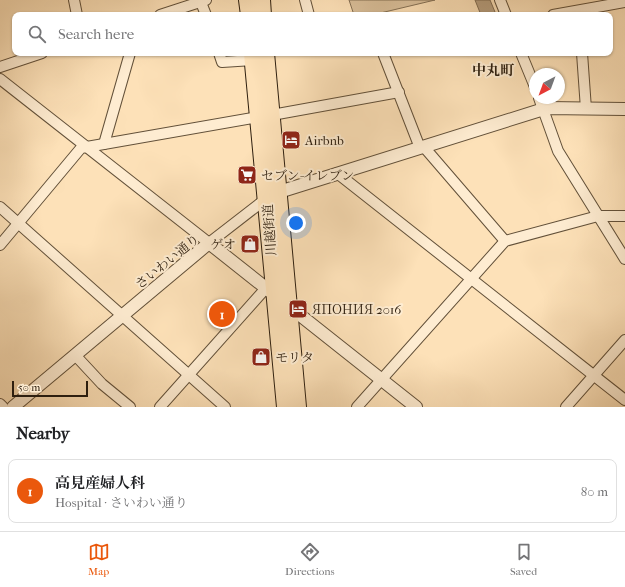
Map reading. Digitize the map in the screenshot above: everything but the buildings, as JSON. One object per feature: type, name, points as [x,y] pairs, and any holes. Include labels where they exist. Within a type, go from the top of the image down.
[{"type":"highway","points":[[247,0],[248,12]]},
{"type":"highway","points":[[262,0],[263,12]]},
{"type":"highway","name":"川越街道","points":[[257,56],[273,195],[289,305],[298,407]]},
{"type":"highway","name":"川越街道","points":[[273,195],[270,291],[285,407]]},
{"type":"street","points":[[74,0],[76,12]]},
{"type":"street","points":[[305,0],[308,12]]},
{"type":"street","points":[[500,0],[505,12]]},
{"type":"street","points":[[169,12],[202,1],[205,12]]},
{"type":"street","points":[[584,12],[625,2]]},
{"type":"street","points":[[0,67],[33,56]]},
{"type":"street","points":[[104,144],[129,56]]},
{"type":"street","points":[[220,56],[222,62],[257,56]]},
{"type":"street","points":[[384,56],[422,148],[505,240]]},
{"type":"street","points":[[522,56],[529,72]]},
{"type":"street","points":[[582,56],[586,109]]},
{"type":"street","points":[[0,79],[209,243],[273,195],[337,173],[422,148],[542,104],[586,109],[625,109]]},
{"type":"street","points":[[0,245],[81,148],[399,92]]},
{"type":"street","points":[[542,104],[558,151],[625,259]]},
{"type":"street","points":[[337,173],[625,400]]},
{"type":"street","points":[[0,207],[225,407]]},
{"type":"street","points":[[357,407],[505,240],[598,216],[625,216]]},
{"type":"street","name":"さいわい通り","points":[[13,407],[209,243],[416,407]]},
{"type":"street","points":[[160,407],[270,291]]},
{"type":"street","points":[[566,407],[625,340]]},
{"type":"street","points":[[75,355],[102,384],[130,407]]},
{"type":"street","points":[[0,404],[3,407]]},
{"type":"shaded area","points":[[349,0],[435,0],[385,12],[353,12]]},
{"type":"shaded area","points":[[475,0],[490,0],[495,12],[480,12]]},
{"type":"place","name":"Airbnb","points":[[291,140]]},
{"type":"place","name":"セブン-イレブン","points":[[247,175]]},
{"type":"place","name":"ゲオ","points":[[250,244]]},
{"type":"place","name":"ЯПОНИЯ 2016","points":[[298,309]]},
{"type":"place","name":"高見産婦人科","points":[[222,314]]},
{"type":"place","name":"モリタ","points":[[261,357]]},
{"type":"district","name":"中丸町","points":[[493,70]]}]
